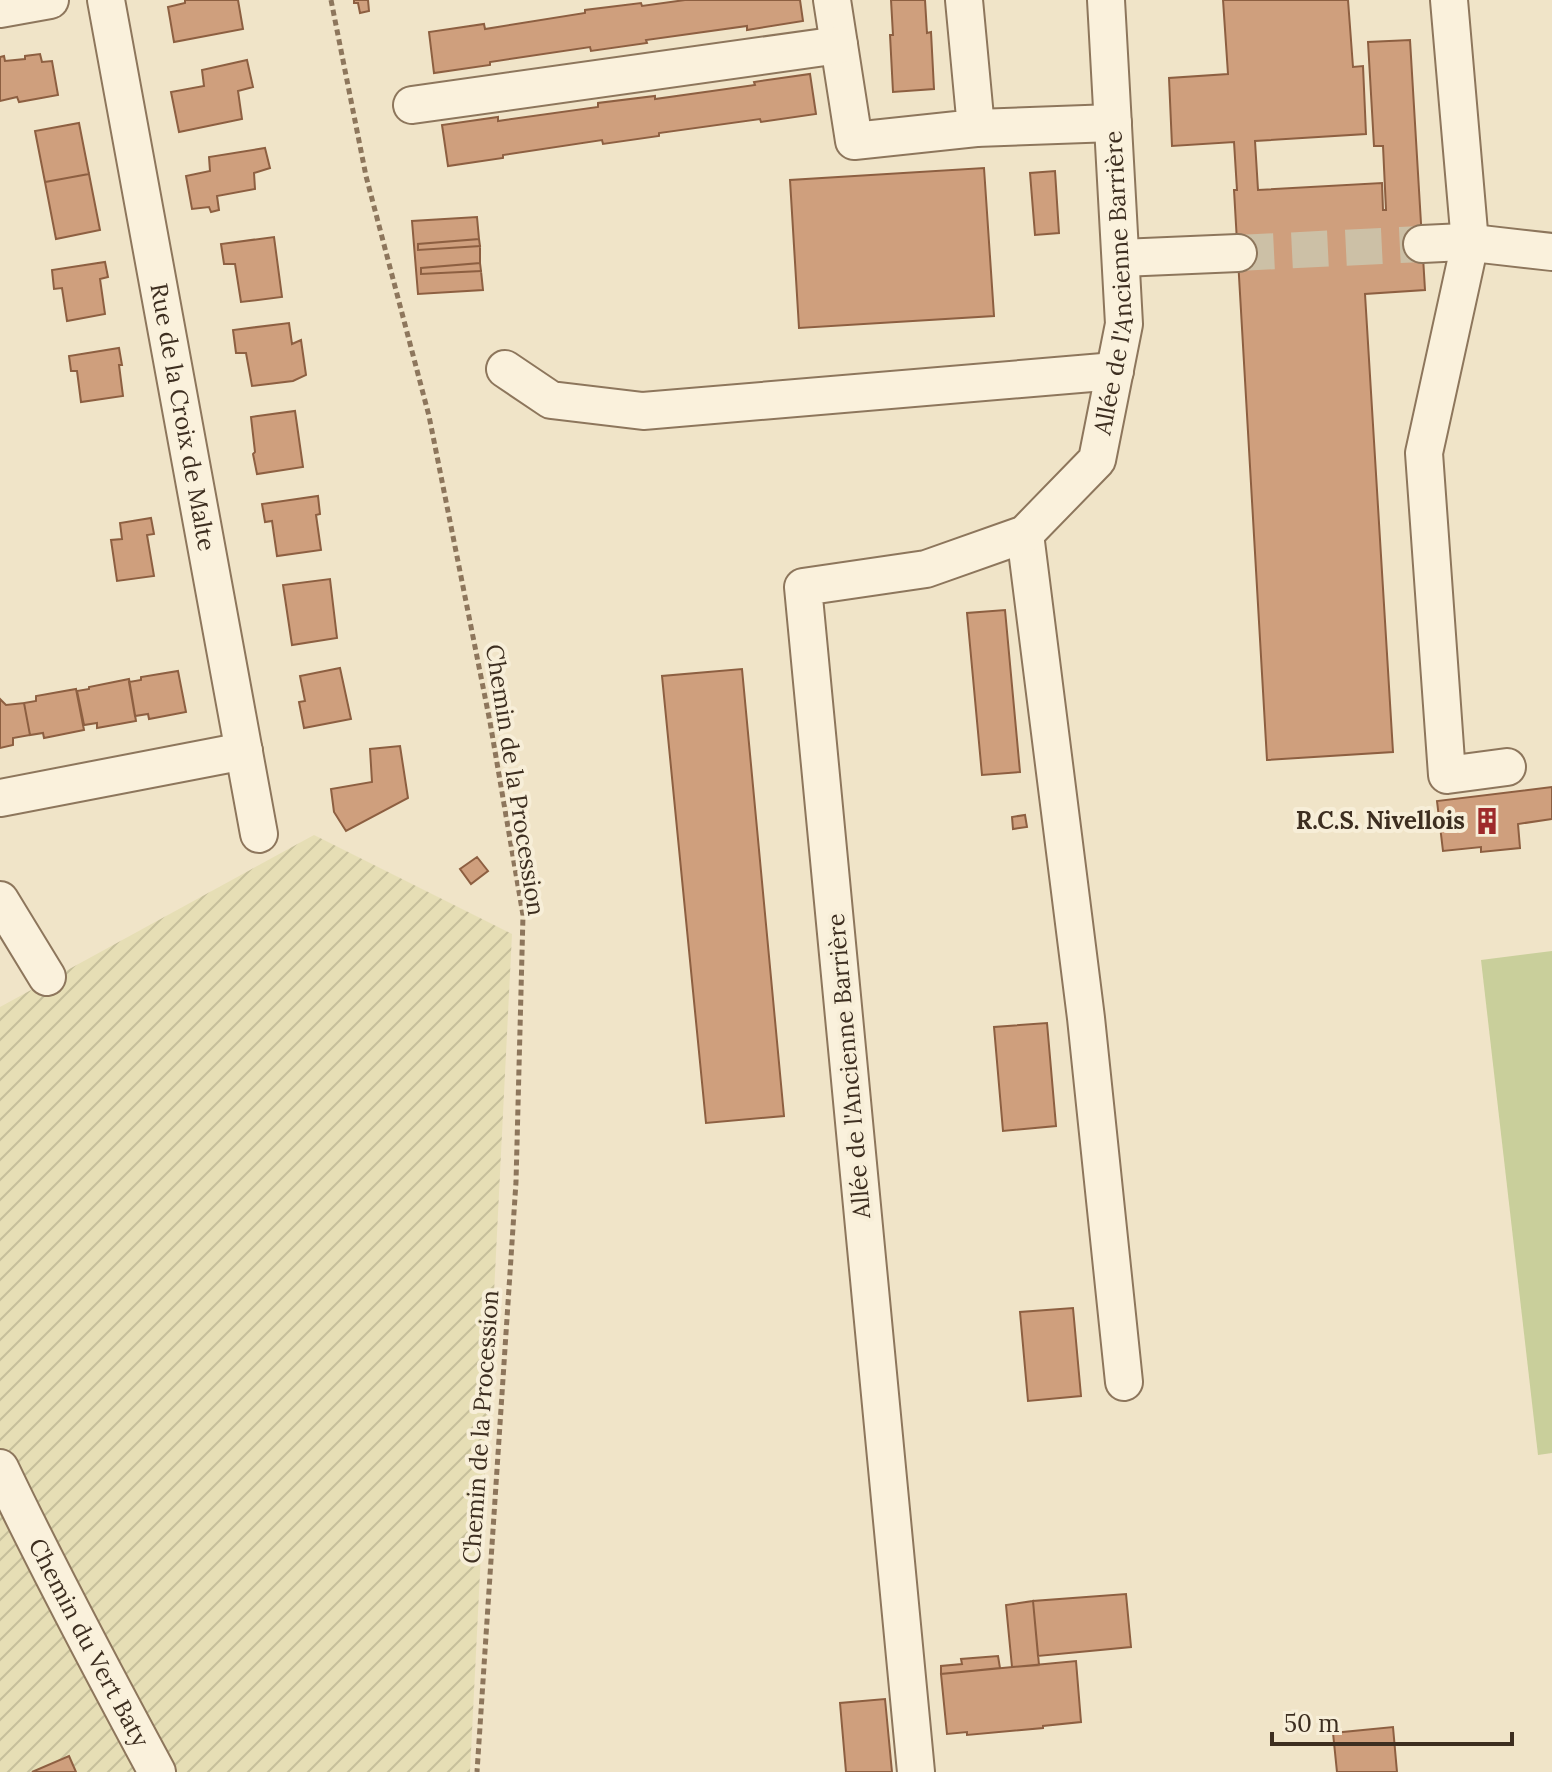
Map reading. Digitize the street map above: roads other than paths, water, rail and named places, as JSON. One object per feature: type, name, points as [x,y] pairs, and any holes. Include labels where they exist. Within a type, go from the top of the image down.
[{"type":"street","points":[[0,9],[50,0]]},
{"type":"street","name":"Rue de la Croix de Malte","points":[[106,0],[259,834]]},
{"type":"street","points":[[832,0],[854,141],[976,128],[1113,123]]},
{"type":"street","points":[[964,0],[976,128]]},
{"type":"street","name":"Allée de l'Ancienne Barrière","points":[[916,1772],[803,587],[926,569],[1025,534],[1097,460],[1124,324],[1106,0]]},
{"type":"street","points":[[1449,0],[1470,243],[1424,453],[1447,775],[1507,767]]},
{"type":"street","points":[[412,105],[839,45]]},
{"type":"street","points":[[1422,244],[1470,243],[1552,252]]},
{"type":"street","points":[[1121,258],[1238,253]]},
{"type":"street","points":[[505,369],[551,400],[643,411],[1115,371]]},
{"type":"street","points":[[1025,534],[1086,1018],[1124,1382]]},
{"type":"street","points":[[0,798],[244,751]]},
{"type":"street","points":[[0,900],[47,977]]},
{"type":"street","name":"Chemin du Vert Baty","points":[[0,1468],[90,1649],[157,1772]]},
{"type":"tunnel","points":[[1238,253],[1422,244]]},
{"type":"place","name":"R.C.S. Nivellois","points":[[1487,821]]}]
